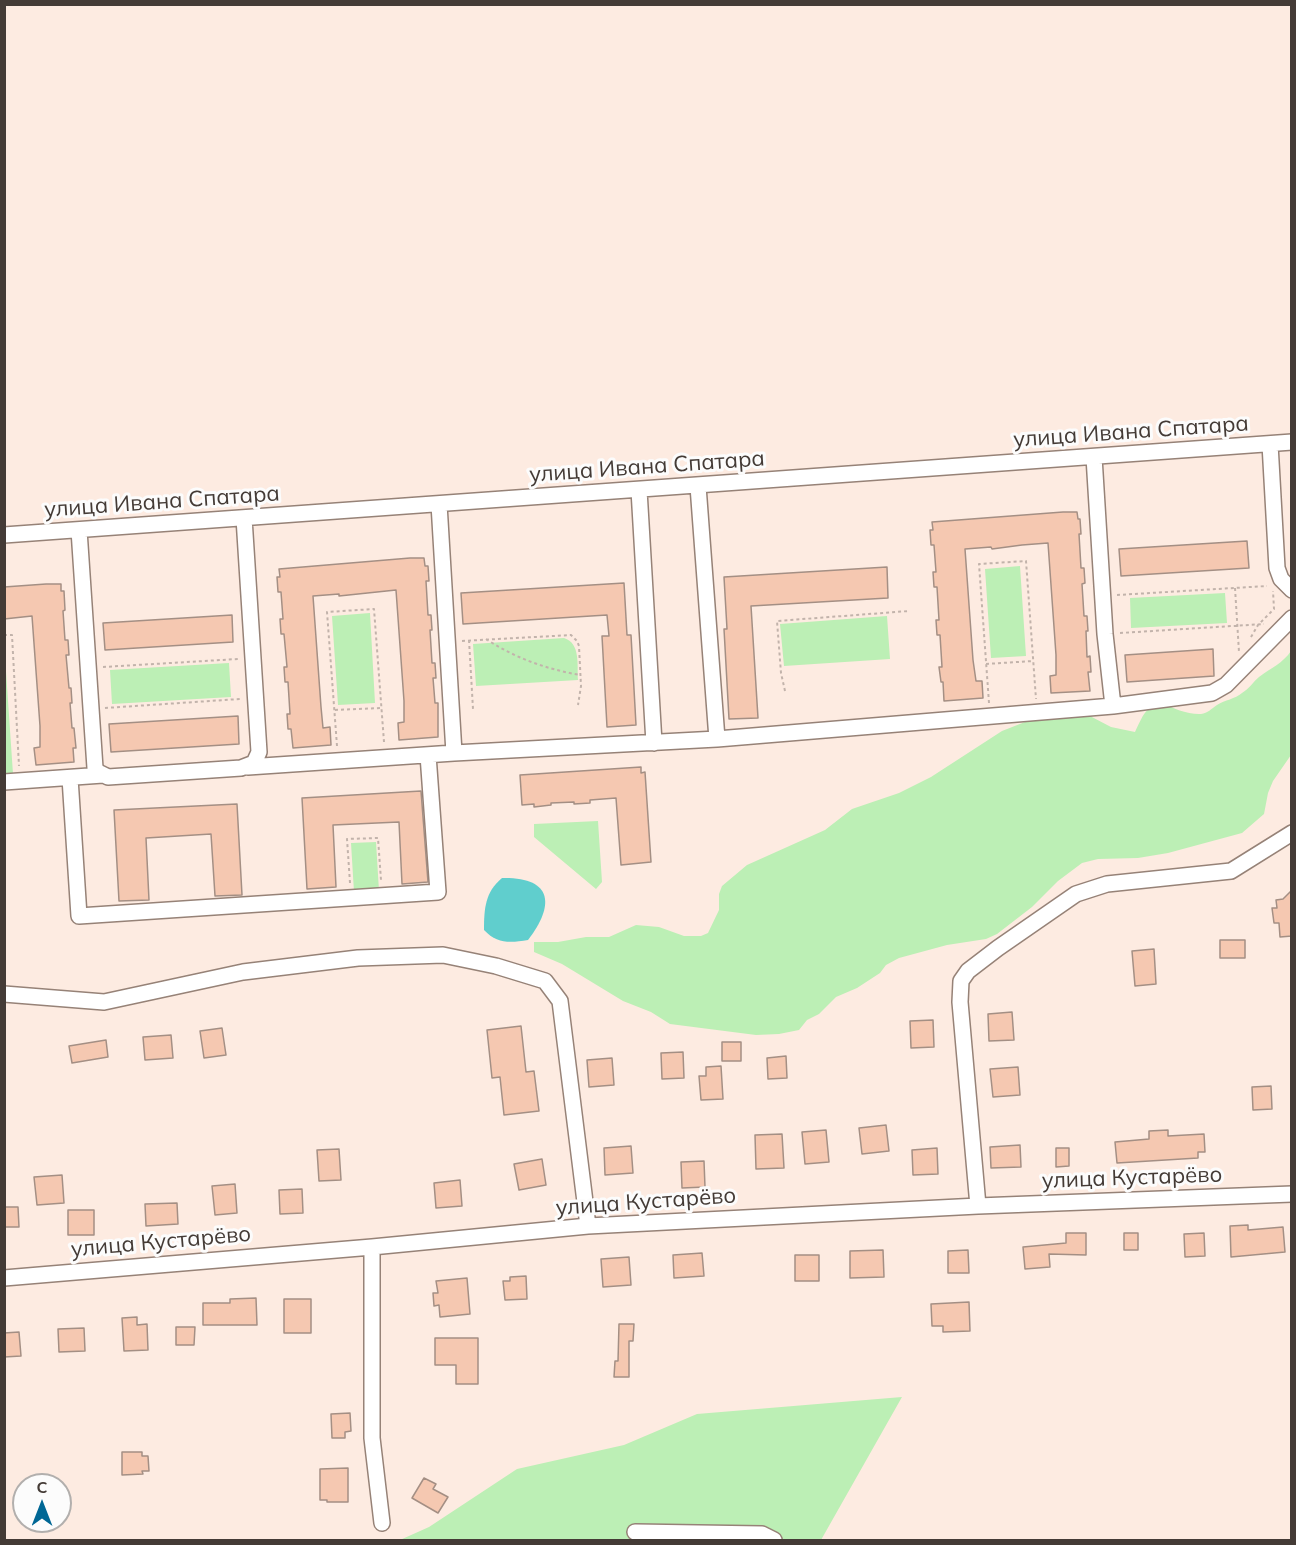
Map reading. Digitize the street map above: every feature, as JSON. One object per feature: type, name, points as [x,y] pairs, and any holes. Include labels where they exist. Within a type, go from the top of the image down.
[{"type":"street","name":"улица Ивана Спатара","points":[[4,535],[1292,442]]},
{"type":"street","points":[[1270,444],[1277,568],[1280,577],[1289,587]]},
{"type":"street","points":[[1094,457],[1102,596],[1113,706]]},
{"type":"street","points":[[698,486],[717,738]]},
{"type":"street","points":[[639,490],[654,743]]},
{"type":"street","points":[[439,504],[454,753]]},
{"type":"street","points":[[244,519],[259,752],[254,764],[248,767]]},
{"type":"street","points":[[79,530],[93,762],[95,768],[103,776]]},
{"type":"street","points":[[12,782],[454,753],[654,743],[1113,706],[1212,693],[1222,689],[1289,620]]},
{"type":"street","points":[[70,778],[79,916],[438,892],[428,755]]},
{"type":"street","points":[[978,1206],[960,1002],[961,981],[968,971],[1076,894],[1107,884],[1231,871],[1292,833]]},
{"type":"street","points":[[4,994],[104,1002],[243,972],[358,958],[443,955],[496,966],[545,981],[560,1001],[588,1226]]},
{"type":"street","name":"улица Кустарёво","points":[[4,1278],[588,1226],[978,1206],[1292,1194]]},
{"type":"street","points":[[372,1247],[372,1438],[382,1523]]},
{"type":"street","points":[[635,1532],[762,1534],[774,1540]]},
{"type":"path","points":[[990,715],[979,564],[991,563],[1026,561],[1037,712]]},
{"type":"path","points":[[1102,596],[1289,587]]},
{"type":"path","points":[[1235,588],[1239,626],[1239,662],[1236,675]]},
{"type":"path","points":[[338,761],[327,612],[374,609],[385,758]]},
{"type":"path","points":[[785,691],[781,673],[777,621],[909,611]]},
{"type":"path","points":[[1105,634],[1239,626],[1289,620]]},
{"type":"path","points":[[4,635],[12,635],[12,782]]},
{"type":"path","points":[[447,641],[571,635],[579,646],[581,675],[578,705]]},
{"type":"path","points":[[486,639],[531,663],[581,675]]},
{"type":"path","points":[[469,640],[473,709]]},
{"type":"path","points":[[88,668],[253,658]]},
{"type":"path","points":[[986,664],[1033,661]]},
{"type":"path","points":[[90,708],[255,698]]},
{"type":"path","points":[[334,710],[381,708]]},
{"type":"path","points":[[351,898],[347,839],[378,838],[382,896]]},
{"type":"green space","points":[[1020,566],[1026,656],[991,658],[985,569]]},
{"type":"green space","points":[[1225,593],[1227,623],[1131,628],[1130,598]]},
{"type":"green space","points":[[370,613],[375,703],[338,705],[332,616]]},
{"type":"green space","points":[[887,616],[890,659],[784,666],[780,624]]},
{"type":"green space","points":[[564,638],[576,650],[578,680],[476,686],[473,644]]},
{"type":"green space","points":[[4,642],[13,774],[5,775]]},
{"type":"green space","points":[[1291,651],[1291,755],[1273,781],[1264,814],[1242,833],[1168,853],[1138,858],[1098,859],[1082,863],[997,934],[986,939],[947,945],[899,958],[886,965],[880,973],[857,988],[836,997],[819,1014],[807,1020],[799,1030],[756,1035],[670,1024],[651,1012],[623,1001],[562,964],[534,952],[534,942],[609,937],[636,925],[659,927],[684,936],[701,936],[708,933],[719,910],[719,894],[722,886],[747,865],[825,830],[852,809],[899,793],[931,777],[1002,731],[1030,720],[1054,716],[1088,715],[1111,727],[1135,732],[1148,710],[1162,702],[1186,712],[1196,714],[1208,712],[1220,703],[1236,697]]},
{"type":"green space","points":[[229,663],[231,697],[112,704],[110,670]]},
{"type":"green space","points":[[598,821],[602,882],[596,889],[534,837],[534,824]]},
{"type":"green space","points":[[376,842],[379,891],[354,892],[351,843]]},
{"type":"green space","points":[[902,1397],[821,1540],[400,1540],[429,1527],[517,1469],[624,1445],[697,1414]]},
{"type":"water","points":[[502,878],[531,882],[540,888],[544,896],[545,905],[542,915],[528,940],[515,942],[499,940],[484,930],[484,915],[489,895]]},
{"type":"building","points":[[1077,512],[1078,519],[1080,519],[1081,568],[1084,568],[1085,583],[1082,584],[1084,616],[1087,616],[1087,657],[1090,656],[1091,672],[1088,672],[1090,691],[1051,693],[1050,676],[1056,675],[1056,655],[1048,543],[992,549],[991,547],[965,549],[973,660],[976,681],[982,681],[983,698],[944,701],[939,667],[942,667],[940,635],[937,635],[936,620],[939,620],[937,587],[934,587],[933,572],[936,572],[934,545],[931,545],[932,522]]},
{"type":"building","points":[[1247,541],[1249,568],[1121,576],[1119,549]]},
{"type":"building","points":[[424,558],[425,566],[428,566],[429,581],[426,581],[428,615],[431,615],[432,663],[435,663],[436,678],[433,678],[435,703],[438,703],[438,737],[399,740],[398,723],[404,722],[404,701],[396,590],[339,596],[339,594],[313,596],[323,728],[330,727],[331,745],[293,748],[291,729],[288,729],[287,714],[290,714],[288,682],[285,682],[284,667],[287,667],[284,634],[281,634],[280,619],[283,619],[281,592],[278,592],[279,569]]},
{"type":"building","points":[[887,567],[888,598],[751,606],[758,718],[729,719],[724,629],[727,629],[724,577]]},
{"type":"building","points":[[624,583],[627,635],[631,635],[636,725],[607,727],[602,636],[609,636],[607,615],[463,624],[461,593]]},
{"type":"building","points":[[61,584],[61,591],[64,591],[65,640],[68,640],[69,655],[66,655],[69,688],[71,688],[72,728],[74,728],[76,748],[73,748],[74,762],[36,765],[34,748],[40,747],[40,726],[32,616],[4,619],[4,587]]},
{"type":"building","points":[[232,615],[233,642],[105,650],[103,623]]},
{"type":"building","points":[[1213,649],[1214,676],[1127,682],[1125,655]]},
{"type":"building","points":[[238,716],[239,744],[111,752],[109,724]]},
{"type":"building","points":[[641,767],[641,773],[645,772],[651,862],[621,865],[616,798],[590,800],[590,803],[551,803],[551,805],[534,807],[534,804],[522,805],[520,775]]},
{"type":"building","points":[[421,791],[428,882],[402,884],[399,822],[333,825],[336,887],[307,889],[302,798]]},
{"type":"building","points":[[237,804],[242,895],[215,896],[211,834],[146,838],[149,900],[119,901],[114,810]]},
{"type":"building","points":[[1292,890],[1292,936],[1280,937],[1279,923],[1274,923],[1272,908],[1277,908],[1276,900],[1283,899]]},
{"type":"building","points":[[1220,940],[1245,940],[1245,958],[1220,958]]},
{"type":"building","points":[[1154,949],[1156,984],[1135,986],[1132,951]]},
{"type":"building","points":[[1012,1012],[1014,1040],[989,1041],[988,1014]]},
{"type":"building","points":[[933,1020],[934,1047],[911,1048],[910,1021]]},
{"type":"building","points":[[521,1026],[526,1072],[534,1071],[539,1111],[504,1115],[500,1077],[492,1078],[487,1030]]},
{"type":"building","points":[[222,1028],[226,1055],[204,1058],[200,1031]]},
{"type":"building","points":[[171,1035],[173,1058],[145,1060],[143,1037]]},
{"type":"building","points":[[106,1040],[108,1057],[72,1063],[69,1046]]},
{"type":"building","points":[[722,1042],[741,1042],[741,1061],[722,1061]]},
{"type":"building","points":[[683,1052],[684,1078],[662,1079],[661,1053]]},
{"type":"building","points":[[786,1056],[787,1078],[768,1079],[767,1058]]},
{"type":"building","points":[[612,1058],[614,1085],[589,1087],[587,1060]]},
{"type":"building","points":[[721,1066],[723,1099],[701,1100],[699,1076],[706,1076],[706,1067]]},
{"type":"building","points":[[1018,1067],[1020,1095],[993,1097],[990,1069]]},
{"type":"building","points":[[1271,1086],[1272,1109],[1253,1110],[1252,1087]]},
{"type":"building","points":[[886,1125],[889,1151],[862,1154],[859,1128]]},
{"type":"building","points":[[826,1130],[829,1162],[805,1164],[802,1132]]},
{"type":"building","points":[[1168,1130],[1168,1136],[1204,1134],[1205,1152],[1198,1152],[1198,1158],[1117,1163],[1115,1142],[1149,1139],[1149,1131]]},
{"type":"building","points":[[782,1134],[784,1168],[756,1169],[755,1135]]},
{"type":"building","points":[[1020,1145],[1021,1167],[991,1168],[990,1147]]},
{"type":"building","points":[[631,1146],[633,1173],[605,1175],[604,1148]]},
{"type":"building","points":[[937,1148],[938,1174],[913,1175],[912,1150]]},
{"type":"building","points":[[1056,1148],[1069,1148],[1069,1166],[1056,1167]]},
{"type":"building","points":[[339,1149],[341,1180],[319,1181],[317,1150]]},
{"type":"building","points":[[542,1159],[546,1185],[519,1190],[514,1164]]},
{"type":"building","points":[[704,1161],[705,1187],[682,1188],[681,1162]]},
{"type":"building","points":[[62,1175],[64,1203],[37,1205],[34,1177]]},
{"type":"building","points":[[460,1180],[462,1206],[436,1208],[434,1183]]},
{"type":"building","points":[[235,1184],[237,1213],[215,1215],[212,1186]]},
{"type":"building","points":[[302,1189],[303,1213],[280,1214],[279,1190]]},
{"type":"building","points":[[177,1203],[178,1224],[146,1226],[145,1204]]},
{"type":"building","points":[[4,1207],[18,1207],[19,1227],[4,1227]]},
{"type":"building","points":[[68,1210],[94,1210],[94,1235],[68,1235]]},
{"type":"building","points":[[1248,1225],[1248,1230],[1283,1227],[1285,1252],[1231,1257],[1230,1226]]},
{"type":"building","points":[[1066,1233],[1086,1233],[1086,1255],[1049,1254],[1050,1267],[1025,1269],[1023,1247],[1066,1243]]},
{"type":"building","points":[[1124,1233],[1138,1233],[1138,1250],[1124,1250]]},
{"type":"building","points":[[1204,1233],[1205,1256],[1185,1257],[1184,1234]]},
{"type":"building","points":[[883,1250],[884,1277],[850,1278],[850,1251]]},
{"type":"building","points":[[968,1250],[969,1273],[948,1273],[948,1251]]},
{"type":"building","points":[[702,1253],[704,1276],[674,1278],[673,1255]]},
{"type":"building","points":[[795,1255],[819,1255],[819,1281],[795,1281]]},
{"type":"building","points":[[629,1257],[631,1285],[603,1287],[601,1259]]},
{"type":"building","points":[[526,1276],[527,1299],[505,1300],[503,1281],[510,1281],[510,1277]]},
{"type":"building","points":[[467,1278],[470,1314],[440,1317],[439,1305],[434,1306],[433,1293],[438,1293],[436,1281]]},
{"type":"building","points":[[256,1298],[257,1325],[203,1325],[203,1303],[230,1303],[230,1299]]},
{"type":"building","points":[[284,1299],[311,1299],[311,1333],[284,1333]]},
{"type":"building","points":[[969,1302],[970,1331],[943,1332],[943,1326],[932,1326],[931,1304]]},
{"type":"building","points":[[137,1317],[137,1325],[147,1324],[148,1350],[124,1351],[122,1318]]},
{"type":"building","points":[[619,1324],[634,1324],[633,1341],[629,1341],[629,1377],[614,1377],[615,1361],[618,1361]]},
{"type":"building","points":[[176,1327],[195,1327],[194,1345],[176,1345]]},
{"type":"building","points":[[84,1328],[85,1351],[59,1352],[58,1329]]},
{"type":"building","points":[[19,1332],[21,1356],[4,1357],[4,1333]]},
{"type":"building","points":[[435,1338],[478,1338],[478,1384],[456,1384],[456,1365],[435,1365]]},
{"type":"building","points":[[350,1413],[351,1431],[345,1432],[345,1438],[332,1438],[331,1414]]},
{"type":"building","points":[[122,1452],[142,1452],[142,1456],[148,1456],[149,1471],[142,1471],[143,1474],[122,1475]]},
{"type":"building","points":[[348,1468],[348,1502],[320,1500],[320,1469]]},
{"type":"building","points":[[424,1478],[436,1484],[433,1489],[448,1497],[438,1513],[412,1498]]}]
